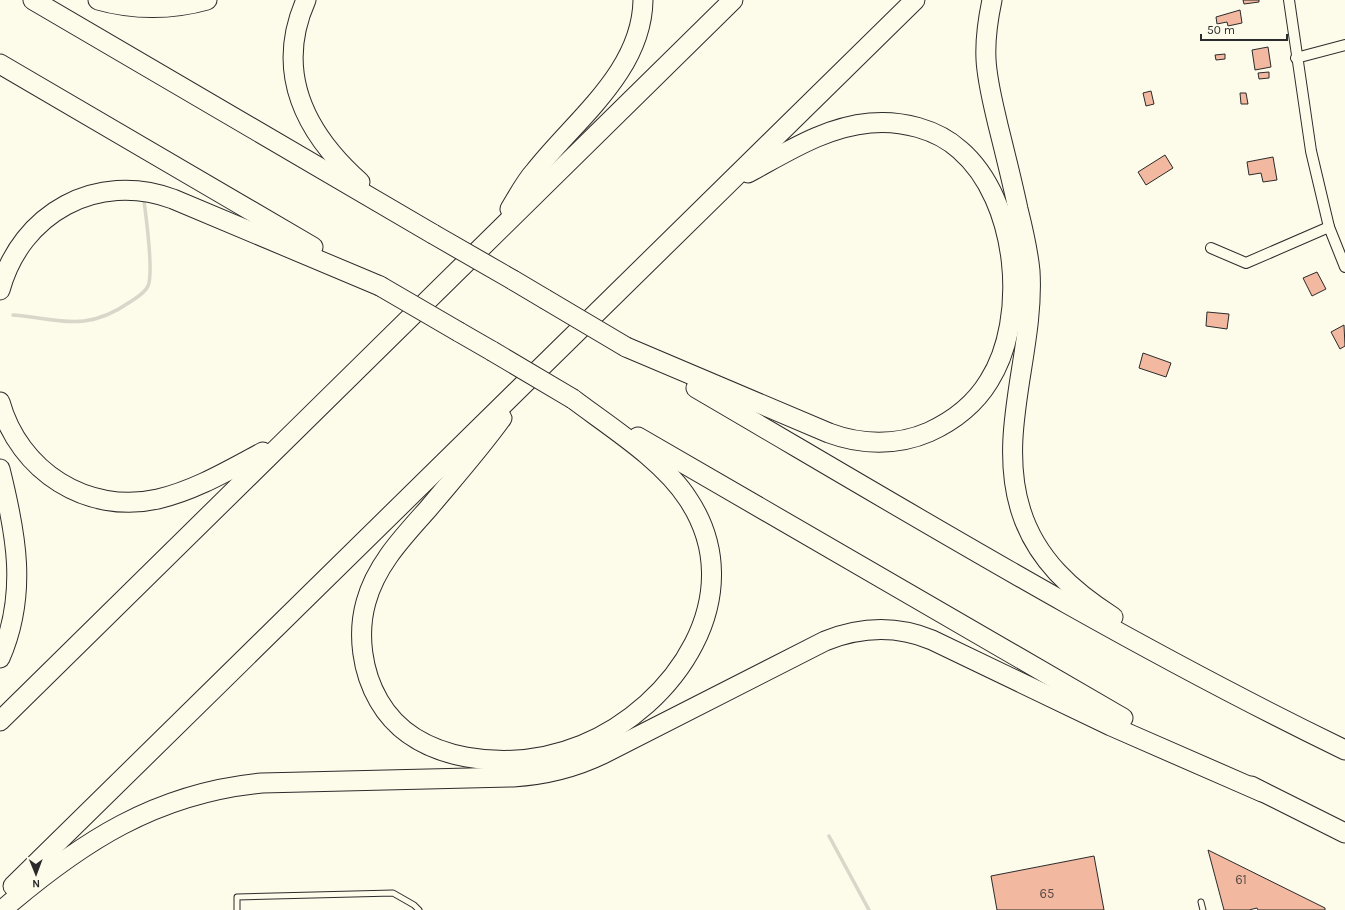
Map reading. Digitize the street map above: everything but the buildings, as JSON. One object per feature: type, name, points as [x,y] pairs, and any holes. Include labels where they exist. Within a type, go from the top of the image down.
[{"type":"highway","points":[[33,0],[1080,611],[1228,692],[1345,750]]},
{"type":"highway","points":[[98,0],[124,6],[154,7],[184,5],[207,0]]},
{"type":"highway","points":[[306,0],[297,25],[292,61],[299,97],[312,127],[330,153],[366,187],[433,234]]},
{"type":"highway","points":[[492,237],[534,172],[622,68],[636,38],[641,21],[643,0]]},
{"type":"highway","points":[[0,722],[282,442],[733,0]]},
{"type":"highway","points":[[0,900],[915,0]]},
{"type":"highway","points":[[992,0],[986,38],[988,74],[1025,239],[1030,271],[1029,305],[1013,445],[1014,482],[1024,520],[1043,556],[1070,586],[1103,611],[1228,692]]},
{"type":"highway","points":[[0,64],[1105,708],[1262,792],[1345,833]]},
{"type":"highway","points":[[626,347],[829,433],[851,440],[867,442],[888,442],[909,439],[940,427],[952,420],[969,406],[989,382],[1001,357],[1009,327],[1013,294],[1011,259],[1003,222],[989,189],[969,158],[954,145],[936,135],[913,126],[888,123],[861,124],[834,130],[814,138],[729,183]]},
{"type":"highway","points":[[0,290],[8,266],[16,252],[41,222],[56,211],[76,200],[97,193],[123,190],[152,192],[173,199],[380,286]]},
{"type":"highway","points":[[529,379],[485,442],[387,558],[375,577],[365,603],[362,624],[362,645],[367,672],[374,690],[383,708],[396,724],[416,740],[435,749],[472,758],[512,760],[551,755],[590,742],[625,722],[653,699],[678,670],[701,629],[710,597],[712,570],[705,535],[692,505],[679,486],[659,466],[573,399]]},
{"type":"highway","points":[[0,402],[14,436],[29,457],[41,470],[70,489],[87,496],[113,502],[145,501],[183,491],[222,474],[282,442]]},
{"type":"highway","points":[[0,469],[13,524],[17,564],[14,608],[0,658]]},
{"type":"highway","points":[[2,910],[50,870],[99,836],[138,816],[184,797],[222,788],[262,783],[513,777],[534,776],[559,770],[604,754],[825,641],[845,634],[864,630],[898,630],[928,638],[1111,726],[1262,792]]},
{"type":"street","points":[[1289,0],[1296,58],[1311,151],[1330,227],[1345,267]]},
{"type":"street","points":[[1296,58],[1345,45]]},
{"type":"street","points":[[1211,248],[1246,262],[1330,227]]},
{"type":"lane","points":[[237,910],[237,897],[393,893],[414,904],[419,910]]},
{"type":"lane","points":[[1201,902],[1203,910]]},
{"type":"waterway","points":[[13,315],[59,321],[86,321],[114,312],[143,293],[147,289],[150,279],[149,244],[144,201]]},
{"type":"waterway","points":[[829,836],[869,910]]}]
